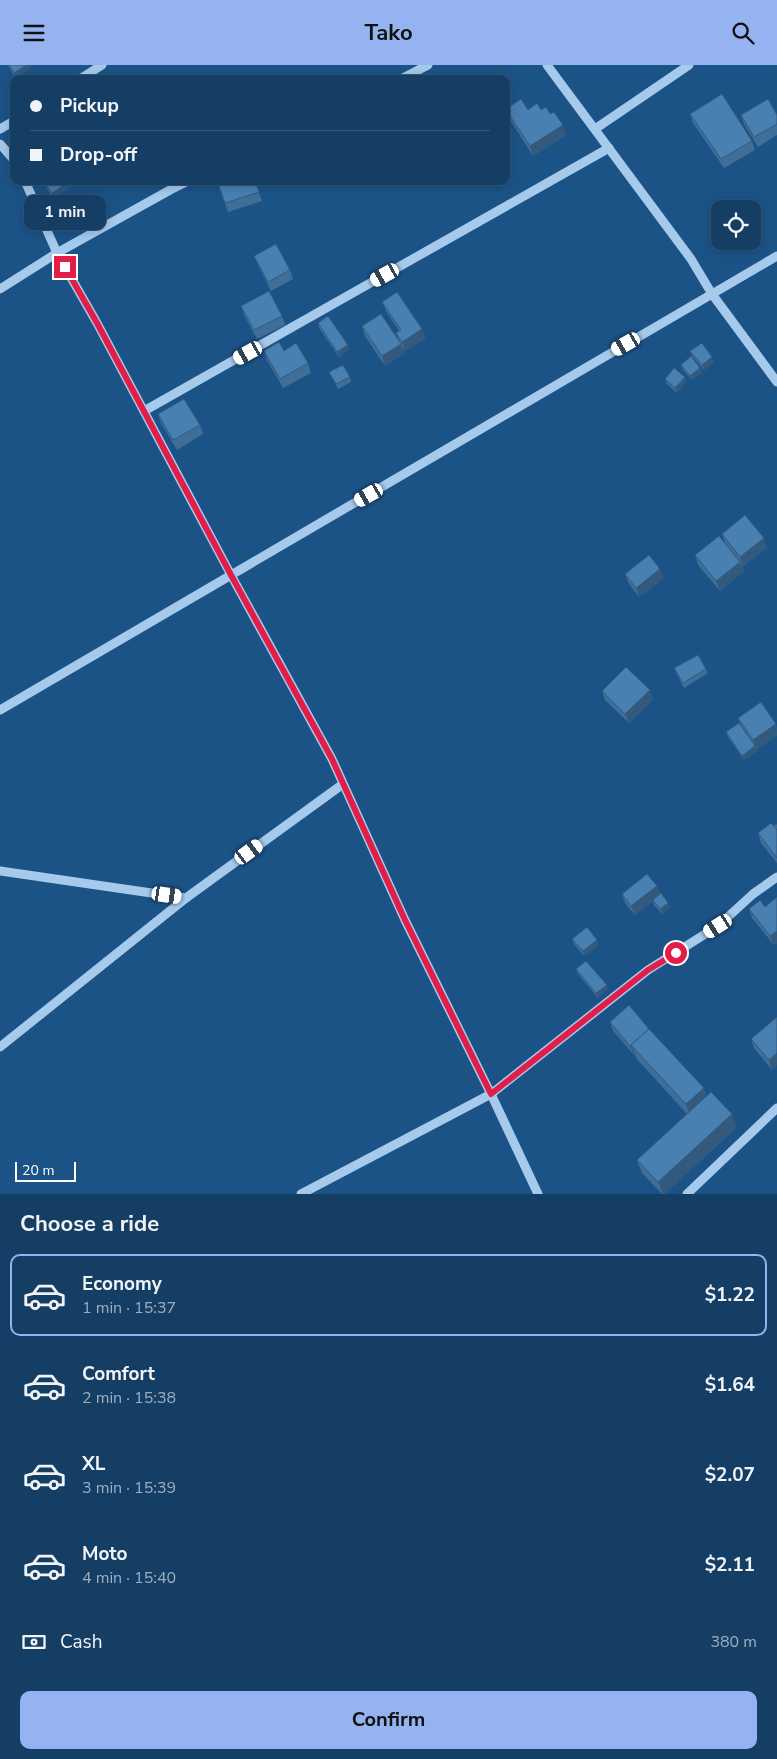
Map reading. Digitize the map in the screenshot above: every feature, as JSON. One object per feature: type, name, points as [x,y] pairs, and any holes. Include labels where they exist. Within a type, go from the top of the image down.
[{"type":"street","points":[[86,75],[102,65]]},
{"type":"street","points":[[409,75],[428,65]]},
{"type":"street","points":[[547,65],[691,259],[712,293],[777,383]]},
{"type":"street","points":[[595,129],[689,65]]},
{"type":"street","points":[[0,144],[10,155]]},
{"type":"street","points":[[144,411],[609,148]]},
{"type":"street","points":[[27,185],[56,253],[97,323],[231,575],[332,759],[405,920],[538,1194]]},
{"type":"street","points":[[0,289],[56,253],[180,185]]},
{"type":"street","points":[[0,710],[777,256]]},
{"type":"street","points":[[0,1047],[186,898],[343,784]]},
{"type":"street","points":[[0,871],[186,898]]},
{"type":"street","points":[[300,1194],[491,1094],[648,970],[718,926],[753,894],[777,877]]},
{"type":"street","points":[[687,1194],[777,1108]]},
{"type":"building","points":[[9,65],[26,65],[14,73]]},
{"type":"building","points":[[722,94],[752,141],[721,159],[690,114]]},
{"type":"building","points":[[521,99],[528,110],[537,103],[541,110],[546,107],[550,114],[554,112],[563,125],[530,146],[510,116],[510,106]]},
{"type":"building","points":[[768,99],[777,115],[777,124],[754,137],[741,115]]},
{"type":"building","points":[[47,185],[64,185],[52,193]]},
{"type":"building","points":[[218,185],[256,185],[259,192],[225,203]]},
{"type":"building","points":[[276,244],[290,270],[268,282],[254,256]]},
{"type":"building","points":[[269,291],[282,316],[254,330],[241,306]]},
{"type":"building","points":[[397,292],[422,329],[402,342],[396,333],[401,330],[382,302]]},
{"type":"building","points":[[381,314],[401,344],[382,356],[362,326]]},
{"type":"building","points":[[328,316],[348,345],[337,352],[318,323]]},
{"type":"building","points":[[279,342],[284,351],[296,343],[308,363],[280,379],[264,351]]},
{"type":"building","points":[[702,343],[712,357],[702,365],[690,351]]},
{"type":"building","points":[[691,356],[700,368],[690,376],[681,365]]},
{"type":"building","points":[[343,365],[350,377],[336,384],[329,372]]},
{"type":"building","points":[[674,368],[685,377],[675,388],[665,379]]},
{"type":"building","points":[[184,399],[200,425],[173,440],[158,414]]},
{"type":"building","points":[[745,515],[764,538],[740,557],[722,534]]},
{"type":"building","points":[[719,536],[740,562],[716,581],[695,555]]},
{"type":"building","points":[[649,555],[660,569],[636,588],[625,574]]},
{"type":"building","points":[[698,655],[706,669],[683,683],[674,668]]},
{"type":"building","points":[[626,667],[650,690],[625,714],[602,691]]},
{"type":"building","points":[[761,702],[776,724],[753,740],[738,718]]},
{"type":"building","points":[[739,723],[755,746],[742,756],[726,732]]},
{"type":"building","points":[[771,823],[777,830],[777,858],[758,833]]},
{"type":"building","points":[[647,874],[657,886],[631,906],[622,894]]},
{"type":"building","points":[[661,893],[668,903],[660,909],[653,900]]},
{"type":"building","points":[[777,897],[777,931],[770,936],[749,909],[760,900],[765,907]]},
{"type":"building","points":[[587,927],[597,940],[583,951],[572,939]]},
{"type":"building","points":[[586,961],[607,985],[596,993],[576,969]]},
{"type":"building","points":[[629,1005],[649,1029],[630,1046],[610,1022]]},
{"type":"building","points":[[777,1017],[777,1053],[769,1060],[751,1039]]},
{"type":"building","points":[[649,1029],[704,1088],[686,1104],[631,1045]]},
{"type":"building","points":[[711,1092],[732,1114],[658,1182],[637,1160]]},
{"type":"route","points":[[65,267],[332,759],[405,920],[491,1094],[648,970],[676,953]]}]
